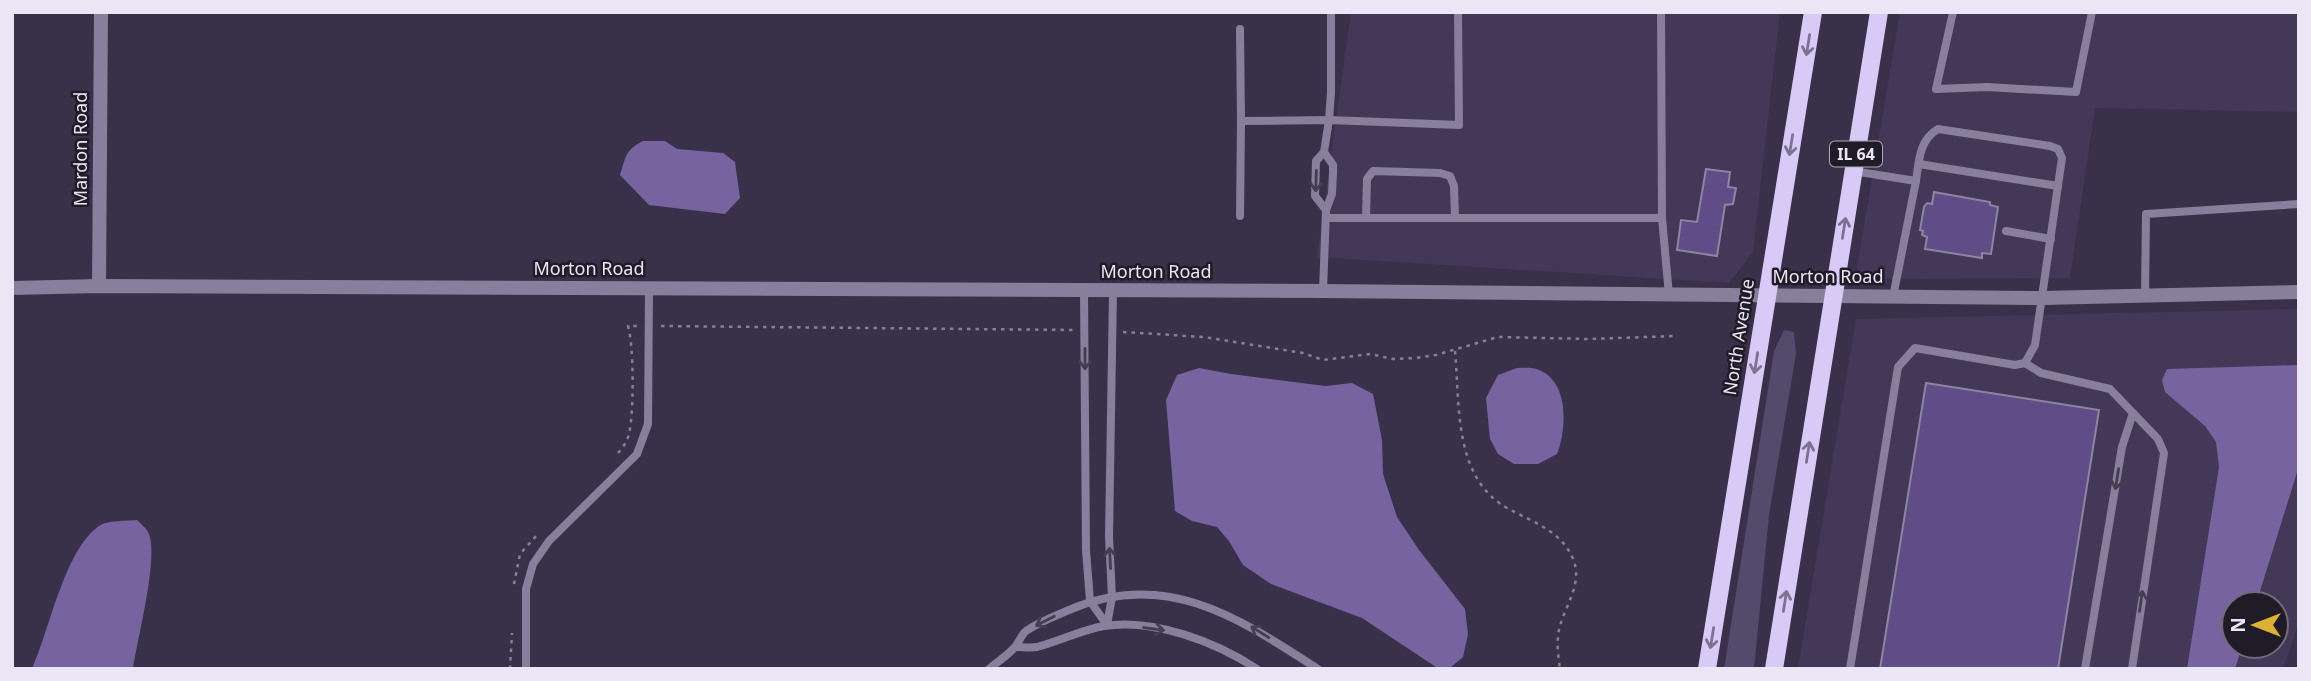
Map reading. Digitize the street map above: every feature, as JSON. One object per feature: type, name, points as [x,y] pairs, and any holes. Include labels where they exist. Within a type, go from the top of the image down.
[{"type":"main road","name":"North Avenue","points":[[1707,669],[1813,12]]},
{"type":"main road","name":"IL 64","points":[[1774,669],[1879,12]]},
{"type":"street","name":"Mardon Road","points":[[99,286],[101,12]]},
{"type":"street","name":"Morton Road","points":[[12,288],[99,286],[1323,291],[2043,298],[2299,292]]},
{"type":"lane","points":[[1326,214],[1315,196],[1316,162],[1324,152],[1329,120],[1331,12]]},
{"type":"lane","points":[[1241,121],[1329,120],[1459,125],[1458,12]]},
{"type":"lane","points":[[1661,12],[1662,218],[1669,295]]},
{"type":"lane","points":[[1953,12],[1936,89],[1987,87],[2076,92],[2092,12]]},
{"type":"lane","points":[[1240,29],[1240,216]]},
{"type":"lane","points":[[1893,297],[1919,164],[1928,135],[1937,129],[2059,149],[2062,158],[2043,298],[2035,345],[2025,363]]},
{"type":"lane","points":[[1323,291],[1326,214],[1332,194],[1333,164],[1324,152]]},
{"type":"lane","points":[[1919,164],[2058,186]]},
{"type":"lane","points":[[1366,217],[1367,179],[1373,171],[1440,173],[1450,176],[1454,186],[1455,218]]},
{"type":"lane","points":[[1853,171],[1916,181]]},
{"type":"lane","points":[[2145,295],[2146,214],[2299,204]]},
{"type":"lane","points":[[1326,214],[1366,217],[1662,218]]},
{"type":"lane","points":[[2006,231],[2051,239]]},
{"type":"lane","points":[[526,669],[526,589],[533,564],[549,541],[638,454],[648,424],[649,289]]},
{"type":"lane","points":[[1084,290],[1086,550],[1090,601],[1107,625]]},
{"type":"lane","points":[[1107,625],[1112,597],[1109,537],[1113,291]]},
{"type":"lane","points":[[1850,669],[1898,367],[1915,348],[2015,365],[2025,363],[2041,373],[2110,389],[2158,439],[2164,453],[2132,669]]},
{"type":"lane","points":[[2085,669],[2122,447],[2133,412]]},
{"type":"lane","points":[[989,669],[1016,647],[1024,632],[1049,618],[1090,601],[1147,594],[1192,601],[1224,612],[1253,627],[1318,669]]},
{"type":"lane","points":[[1016,647],[1036,647],[1107,625],[1163,629],[1204,640],[1233,653],[1257,669]]},
{"type":"path","points":[[612,460],[625,444],[630,426],[631,341],[628,326],[1085,330]]},
{"type":"path","points":[[1112,332],[1204,337],[1303,353],[1323,360],[1370,354],[1393,359],[1415,358],[1498,337],[1676,337]]},
{"type":"path","points":[[1455,350],[1464,441],[1467,457],[1475,474],[1496,500],[1545,527],[1567,548],[1575,566],[1575,584],[1558,639],[1560,669]]},
{"type":"path","points":[[514,586],[520,554],[543,528]]},
{"type":"path","points":[[510,669],[513,626]]},
{"type":"shaded area","points":[[1351,12],[1780,12],[1753,252],[1729,283],[1317,257]]},
{"type":"shaded area","points":[[1900,12],[2299,12],[2299,112],[2095,108],[2070,278],[1855,279]]},
{"type":"shaded area","points":[[643,141],[665,141],[677,149],[723,153],[735,162],[740,198],[725,214],[649,205],[620,175],[629,151]]},
{"type":"shaded area","points":[[2299,309],[2299,622],[2290,648],[2290,590],[2220,590],[2220,660],[2286,660],[2283,669],[1798,669],[1856,319]]},
{"type":"shaded area","points":[[1784,330],[1794,332],[1796,354],[1769,515],[1754,669],[1724,669],[1774,351]]},
{"type":"shaded area","points":[[2299,365],[2299,466],[2260,590],[2220,590],[2220,660],[2238,660],[2235,669],[2187,669],[2219,467],[2216,442],[2205,426],[2165,392],[2162,380],[2167,369]]},
{"type":"shaded area","points":[[1199,368],[1325,386],[1352,383],[1373,394],[1382,440],[1383,474],[1397,517],[1465,609],[1468,634],[1463,657],[1450,668],[1436,667],[1362,618],[1271,584],[1243,565],[1217,527],[1192,521],[1175,511],[1166,400],[1177,375]]},
{"type":"shaded area","points":[[1517,368],[1537,369],[1549,376],[1561,395],[1564,419],[1557,454],[1538,464],[1514,464],[1498,454],[1490,439],[1486,398],[1498,375]]},
{"type":"shaded area","points":[[137,520],[148,532],[151,559],[133,669],[32,669],[76,553],[102,524]]},
{"type":"building","points":[[1706,169],[1730,172],[1728,187],[1736,188],[1733,204],[1725,205],[1717,256],[1677,250],[1681,220],[1697,222]]},
{"type":"building","points":[[1934,192],[1990,202],[1990,205],[1998,207],[1991,254],[1982,253],[1982,258],[1925,249],[1927,237],[1922,235],[1923,231],[1920,230],[1924,207],[1927,203],[1932,204]]},
{"type":"building","points":[[1926,383],[2099,410],[2058,669],[1880,669]]}]
